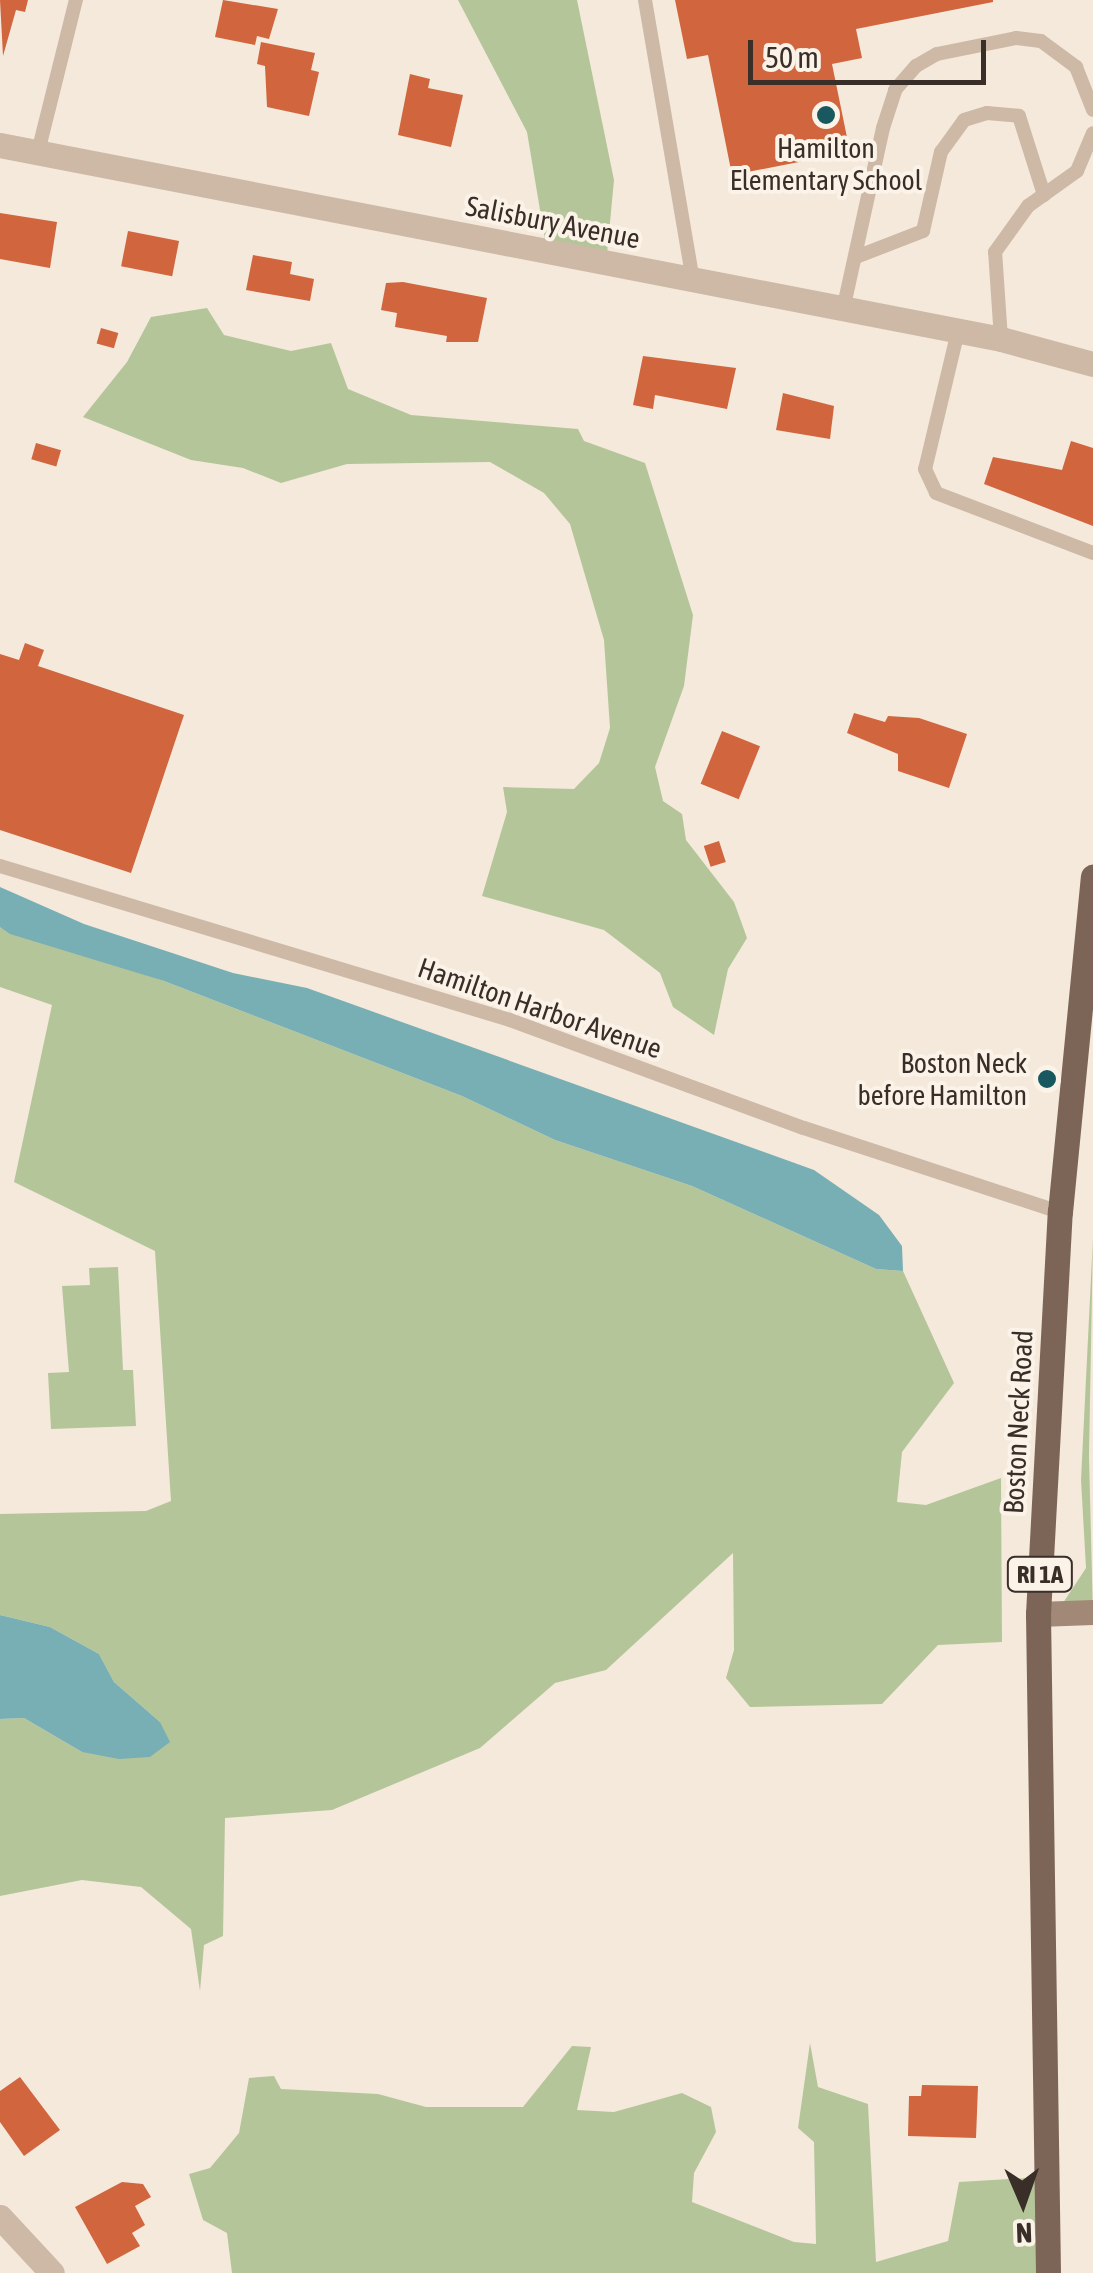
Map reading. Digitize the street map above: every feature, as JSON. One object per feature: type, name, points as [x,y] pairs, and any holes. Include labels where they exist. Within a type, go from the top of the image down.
[{"type":"main road","name":"Boston Neck Road","points":[[1048,2273],[1038,1614],[1060,1212],[1093,880]]},
{"type":"street","name":"Salisbury Avenue","points":[[0,145],[1001,339],[1093,364]]},
{"type":"street","points":[[1038,1614],[1093,1612]]},
{"type":"street","points":[[0,2217],[52,2273]]},
{"type":"lane","points":[[38,152],[76,0]]},
{"type":"lane","points":[[644,0],[693,280]]},
{"type":"lane","points":[[843,311],[883,128],[896,90],[916,66],[936,54],[1016,38],[1041,41],[1076,67],[1093,110]]},
{"type":"lane","points":[[856,257],[923,231],[941,152],[964,120],[987,113],[1019,116],[1044,195]]},
{"type":"lane","points":[[1001,339],[995,252],[1008,228],[1077,171],[1093,132]]},
{"type":"lane","points":[[958,331],[925,469],[936,493],[1093,552]]},
{"type":"lane","name":"Hamilton Harbor Avenue","points":[[0,866],[510,1020],[804,1128],[1060,1212]]},
{"type":"green space","points":[[458,0],[577,0],[614,180],[607,254],[545,240],[527,132]]},
{"type":"green space","points":[[207,308],[224,335],[291,351],[331,343],[348,389],[411,415],[578,429],[584,441],[645,463],[693,615],[684,686],[655,767],[663,801],[682,814],[686,840],[734,902],[747,938],[728,969],[714,1035],[673,1007],[660,973],[604,930],[482,896],[507,812],[503,787],[574,789],[599,763],[610,728],[604,640],[570,524],[544,493],[490,462],[347,464],[281,483],[243,468],[191,460],[83,417],[127,362],[151,317]]},
{"type":"green space","points":[[0,927],[164,981],[462,1096],[555,1140],[692,1186],[876,1269],[903,1271],[954,1383],[902,1452],[897,1502],[926,1505],[1001,1478],[1002,1642],[938,1645],[882,1704],[750,1707],[726,1678],[734,1650],[733,1553],[606,1670],[555,1683],[480,1748],[332,1810],[225,1818],[223,1936],[204,1945],[200,1991],[191,1929],[141,1887],[82,1880],[0,1896],[0,1719],[24,1718],[82,1752],[160,1722],[114,1682],[99,1654],[50,1627],[0,1615],[0,1514],[146,1511],[171,1501],[155,1251],[14,1182],[52,1005],[0,987]]},
{"type":"green space","points":[[1093,1237],[1089,1456],[1093,1616],[1061,1606],[1086,1568],[1081,1480]]},
{"type":"green space","points":[[118,1267],[123,1370],[133,1370],[136,1426],[51,1429],[48,1373],[69,1372],[62,1286],[90,1285],[89,1268]]},
{"type":"green space","points":[[810,2043],[818,2087],[868,2104],[876,2262],[948,2241],[959,2182],[1046,2177],[1049,2273],[232,2273],[227,2233],[203,2220],[189,2174],[210,2168],[239,2133],[249,2078],[274,2076],[281,2089],[378,2094],[426,2107],[523,2107],[572,2046],[591,2047],[577,2110],[614,2112],[682,2093],[711,2107],[716,2132],[694,2173],[692,2202],[794,2242],[816,2244],[814,2142],[798,2128]]},
{"type":"water","points":[[0,887],[84,924],[233,973],[307,988],[814,1170],[879,1215],[902,1246],[903,1271],[876,1269],[692,1186],[555,1140],[462,1096],[164,981],[10,934],[0,927]]},
{"type":"water","points":[[0,1615],[50,1627],[99,1654],[114,1682],[160,1722],[170,1742],[150,1757],[119,1759],[82,1752],[24,1718],[0,1719]]},
{"type":"building","points":[[0,0],[28,0],[25,12],[16,10],[3,56]]},
{"type":"building","points":[[223,0],[278,9],[269,39],[257,36],[255,45],[215,37]]},
{"type":"building","points":[[675,0],[993,2],[856,29],[862,58],[832,64],[850,152],[732,175],[708,55],[687,59]]},
{"type":"building","points":[[261,42],[315,53],[311,70],[319,72],[309,116],[267,107],[265,66],[257,64]]},
{"type":"building","points":[[410,74],[430,79],[428,88],[463,95],[451,147],[398,135]]},
{"type":"building","points":[[0,213],[57,222],[50,268],[0,259]]},
{"type":"building","points":[[128,231],[179,241],[172,276],[121,266]]},
{"type":"building","points":[[253,255],[292,262],[290,274],[314,279],[310,301],[246,290]]},
{"type":"building","points":[[403,282],[487,298],[478,342],[446,342],[447,336],[395,327],[397,313],[381,310],[386,283]]},
{"type":"building","points":[[101,328],[118,333],[114,348],[97,343]]},
{"type":"building","points":[[643,356],[736,368],[727,409],[655,395],[653,409],[633,405]]},
{"type":"building","points":[[783,393],[834,406],[830,439],[776,430]]},
{"type":"building","points":[[1071,441],[1093,448],[1093,526],[984,484],[993,457],[1062,470]]},
{"type":"building","points":[[36,443],[61,450],[56,467],[31,459]]},
{"type":"building","points":[[25,643],[44,650],[38,666],[184,715],[131,873],[0,830],[0,654],[19,660]]},
{"type":"building","points":[[854,713],[885,722],[888,716],[919,718],[967,734],[949,788],[898,771],[898,754],[847,733]]},
{"type":"building","points":[[722,731],[760,746],[739,799],[701,784]]},
{"type":"building","points":[[719,841],[726,862],[711,867],[704,846]]},
{"type":"building","points":[[20,2077],[60,2130],[24,2156],[0,2122],[0,2091]]},
{"type":"building","points":[[922,2085],[978,2086],[976,2138],[908,2136],[909,2096],[921,2096]]},
{"type":"building","points":[[122,2182],[143,2184],[151,2197],[135,2206],[145,2225],[132,2233],[140,2246],[107,2264],[75,2207]]},
{"type":"place","name":"Hamilton Elementary School","points":[[826,115]]},
{"type":"place","name":"Boston Neck before Hamilton","points":[[1047,1079]]}]
